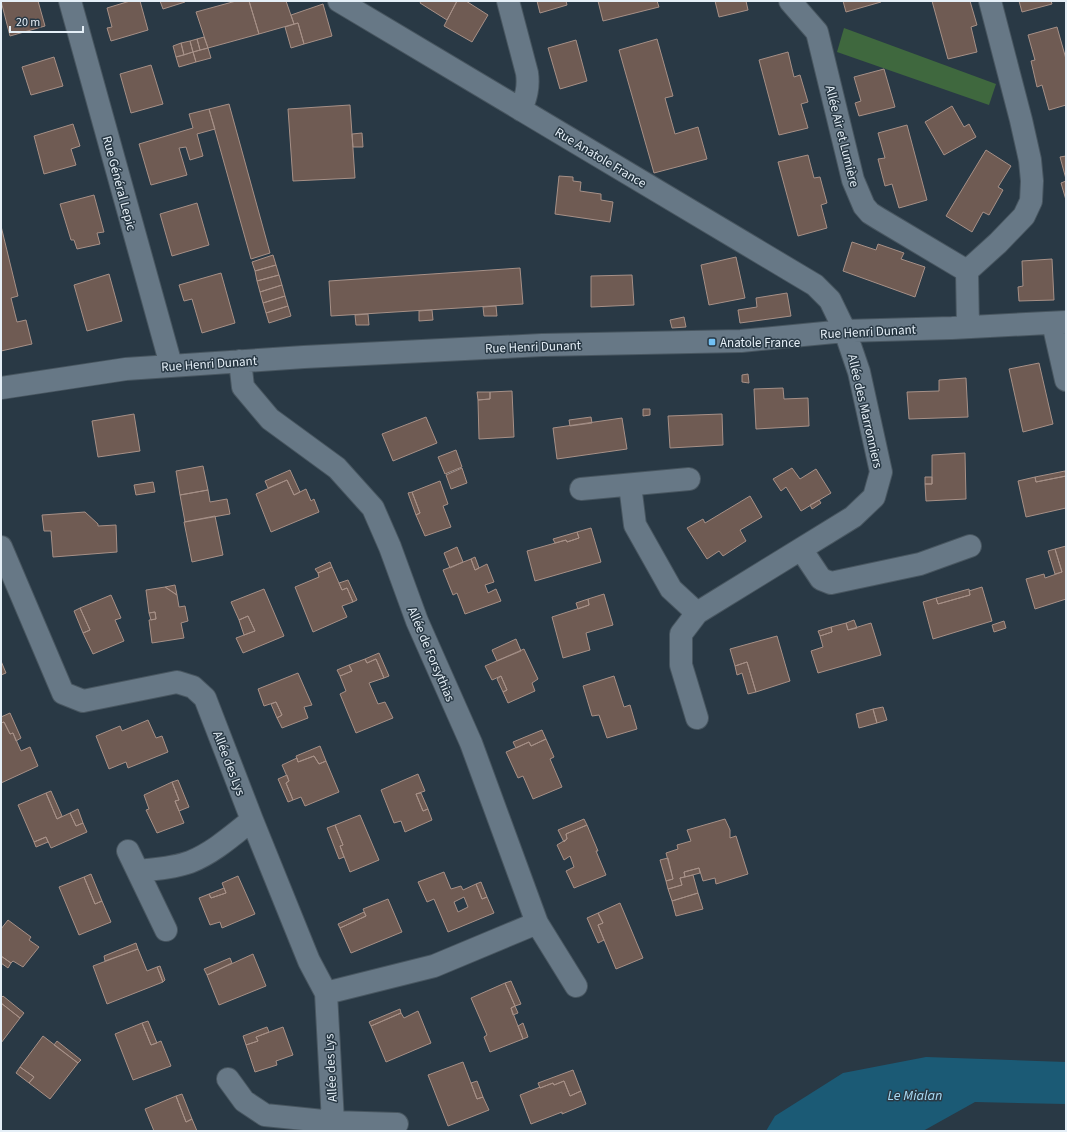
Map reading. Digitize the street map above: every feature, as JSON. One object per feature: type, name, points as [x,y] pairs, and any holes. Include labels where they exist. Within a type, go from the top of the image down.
[{"type":"street","name":"Rue Général Lepic","points":[[70,1],[171,365]]},
{"type":"street","name":"Rue Anatole France","points":[[339,1],[815,285],[830,300],[845,330]]},
{"type":"street","points":[[508,1],[527,73],[528,85],[526,97],[521,110]]},
{"type":"street","name":"Allée Air et Lumière","points":[[790,1],[817,32],[853,180],[864,206],[870,213],[968,271]]},
{"type":"street","points":[[968,327],[968,271],[1024,216],[1030,201],[1032,181],[1030,160],[1021,120],[990,1]]},
{"type":"street","name":"Rue Henri Dunant","points":[[1,388],[126,369],[171,365],[542,345],[741,341],[845,330],[1060,323]]},
{"type":"street","points":[[1060,323],[1066,380]]},
{"type":"street","name":"Allée des Marronniers","points":[[697,718],[681,665],[681,634],[697,613],[853,517],[874,497],[881,472],[859,372],[845,330]]},
{"type":"street","name":"Allée de Forsythias","points":[[240,361],[243,387],[270,419],[337,468],[373,508],[390,547],[417,621],[471,743],[537,923],[576,986]]},
{"type":"street","points":[[580,489],[690,479]]},
{"type":"street","points":[[630,485],[635,525],[671,589],[697,613]]},
{"type":"street","points":[[801,549],[821,579],[831,583],[920,564],[970,546]]},
{"type":"street","name":"Allée des Lys","points":[[1,547],[63,692],[83,701],[177,682],[193,687],[205,698],[309,961],[326,993],[333,1122]]},
{"type":"street","points":[[138,871],[166,868],[191,862],[214,849],[252,820]]},
{"type":"street","points":[[128,851],[166,930]]},
{"type":"street","points":[[326,993],[434,966],[537,923]]},
{"type":"street","points":[[228,1079],[244,1101],[265,1115],[333,1122],[397,1124]]},
{"type":"green space","points":[[844,28],[996,84],[989,105],[837,52]]},
{"type":"water","name":"Le Mialan","points":[[926,1057],[1066,1062],[1066,1104],[975,1102],[923,1131],[766,1131],[775,1116],[843,1073]]},
{"type":"building","points":[[1,1],[38,1],[45,26],[10,36]]},
{"type":"building","points":[[130,1],[140,1],[148,30],[111,41],[107,28],[112,27],[107,8]]},
{"type":"building","points":[[160,1],[185,1],[185,2],[163,9]]},
{"type":"building","points":[[236,1],[249,1],[259,34],[208,48],[196,12]]},
{"type":"building","points":[[249,1],[286,1],[294,24],[259,34]]},
{"type":"building","points":[[421,1],[457,1],[447,20],[420,3]]},
{"type":"building","points":[[457,1],[466,1],[488,15],[472,42],[444,26]]},
{"type":"building","points":[[537,1],[566,1],[567,5],[540,13]]},
{"type":"building","points":[[598,1],[657,1],[659,7],[603,21]]},
{"type":"building","points":[[715,1],[746,1],[748,10],[719,17]]},
{"type":"building","points":[[843,1],[881,1],[881,2],[846,12]]},
{"type":"building","points":[[932,1],[970,1],[977,25],[971,27],[977,52],[948,59]]},
{"type":"building","points":[[1019,1],[1051,1],[1052,4],[1022,12]]},
{"type":"building","points":[[323,4],[332,36],[304,44],[298,23],[294,24],[291,15]]},
{"type":"building","points":[[298,23],[304,44],[291,48],[285,27]]},
{"type":"building","points":[[1057,27],[1066,59],[1066,105],[1049,110],[1042,85],[1037,87],[1031,61],[1035,60],[1028,35]]},
{"type":"building","points":[[204,37],[208,48],[200,50],[197,39]]},
{"type":"building","points":[[197,39],[200,50],[193,52],[190,41]]},
{"type":"building","points":[[657,39],[673,96],[665,98],[675,134],[698,127],[707,159],[654,173],[619,50]]},
{"type":"building","points":[[576,40],[587,81],[560,89],[548,48]]},
{"type":"building","points":[[190,41],[193,52],[184,55],[181,43]]},
{"type":"building","points":[[181,43],[184,55],[176,57],[173,46]]},
{"type":"building","points":[[208,48],[211,58],[196,62],[193,52]]},
{"type":"building","points":[[193,52],[196,62],[179,67],[176,57]]},
{"type":"building","points":[[788,52],[794,77],[800,75],[808,102],[801,104],[808,128],[779,135],[759,60]]},
{"type":"building","points":[[54,57],[63,86],[31,95],[22,67]]},
{"type":"building","points":[[151,65],[163,104],[131,113],[120,74]]},
{"type":"building","points":[[884,69],[895,107],[859,116],[855,103],[861,101],[854,77]]},
{"type":"building","points":[[229,104],[270,253],[251,259],[209,109]]},
{"type":"building","points":[[350,105],[355,178],[293,181],[288,109]]},
{"type":"building","points":[[952,106],[964,127],[969,124],[976,137],[944,155],[925,122]]},
{"type":"building","points":[[209,109],[215,129],[197,134],[203,156],[190,160],[186,147],[179,148],[187,175],[151,185],[139,144],[193,128],[189,114]]},
{"type":"building","points":[[73,124],[80,146],[71,149],[76,165],[44,174],[34,136]]},
{"type":"building","points":[[907,125],[927,200],[899,208],[892,184],[885,186],[878,159],[885,158],[878,133]]},
{"type":"building","points":[[362,133],[363,147],[353,147],[352,134]]},
{"type":"building","points":[[986,150],[1011,166],[998,187],[1003,190],[989,215],[983,212],[972,232],[946,216]]},
{"type":"building","points":[[808,155],[814,178],[820,177],[827,203],[821,205],[827,228],[798,236],[778,162]]},
{"type":"building","points":[[1066,156],[1066,179],[1060,157]]},
{"type":"building","points":[[559,176],[573,177],[573,181],[581,182],[580,191],[601,194],[601,200],[613,202],[610,222],[555,214]]},
{"type":"building","points":[[1066,181],[1066,200],[1061,183]]},
{"type":"building","points":[[94,195],[104,232],[97,233],[100,244],[77,249],[74,240],[71,240],[60,204]]},
{"type":"building","points":[[197,203],[209,245],[172,256],[160,214]]},
{"type":"building","points":[[1,226],[18,296],[11,298],[17,322],[26,320],[32,344],[1,351]]},
{"type":"building","points":[[852,242],[876,250],[878,244],[904,253],[901,259],[925,267],[915,297],[843,271]]},
{"type":"building","points":[[273,255],[276,265],[255,271],[252,262]]},
{"type":"building","points":[[736,257],[745,298],[709,305],[701,265]]},
{"type":"building","points":[[1052,259],[1054,300],[1019,301],[1018,287],[1023,286],[1022,261]]},
{"type":"building","points":[[276,265],[279,275],[257,281],[255,271]]},
{"type":"building","points":[[520,268],[523,304],[331,316],[329,281]]},
{"type":"building","points":[[221,273],[235,323],[202,333],[192,299],[184,301],[179,285]]},
{"type":"building","points":[[109,274],[122,321],[87,331],[74,285]]},
{"type":"building","points":[[279,275],[282,285],[260,292],[257,281]]},
{"type":"building","points":[[632,275],[634,305],[591,307],[591,276]]},
{"type":"building","points":[[282,285],[285,296],[263,303],[260,292]]},
{"type":"building","points":[[787,293],[791,316],[740,323],[738,310],[757,307],[756,298]]},
{"type":"building","points":[[285,296],[288,306],[266,313],[263,303]]},
{"type":"building","points":[[288,306],[291,316],[269,323],[266,313]]},
{"type":"building","points":[[496,306],[497,316],[484,316],[483,307]]},
{"type":"building","points":[[432,310],[433,320],[419,321],[419,311]]},
{"type":"building","points":[[368,314],[369,325],[356,325],[355,315]]},
{"type":"building","points":[[684,317],[686,327],[672,328],[670,320]]},
{"type":"building","points":[[1039,363],[1053,424],[1023,432],[1009,369]]},
{"type":"building","points":[[748,374],[749,383],[742,382],[742,375]]},
{"type":"building","points":[[966,378],[968,417],[909,419],[907,392],[939,391],[939,380]]},
{"type":"building","points":[[783,388],[784,399],[808,398],[809,426],[756,429],[754,389]]},
{"type":"building","points":[[512,391],[514,437],[479,439],[478,400],[490,399],[490,392]]},
{"type":"building","points":[[477,392],[490,392],[490,399],[478,400]]},
{"type":"building","points":[[643,409],[650,409],[650,415],[643,416]]},
{"type":"building","points":[[134,414],[140,451],[98,457],[92,421]]},
{"type":"building","points":[[722,414],[723,445],[670,448],[668,416]]},
{"type":"building","points":[[426,417],[437,443],[393,461],[382,434]]},
{"type":"building","points":[[591,417],[592,423],[570,426],[569,420]]},
{"type":"building","points":[[622,418],[627,449],[557,459],[553,428]]},
{"type":"building","points":[[456,450],[462,467],[445,474],[438,457]]},
{"type":"building","points":[[965,453],[966,499],[926,501],[925,484],[932,484],[932,455]]},
{"type":"building","points":[[203,466],[208,490],[180,495],[176,471]]},
{"type":"building","points":[[462,468],[467,483],[451,489],[446,475]]},
{"type":"building","points":[[792,468],[800,479],[816,469],[831,493],[801,511],[786,487],[781,491],[773,479]]},
{"type":"building","points":[[290,470],[300,492],[294,495],[287,480],[268,488],[265,481]]},
{"type":"building","points":[[1065,471],[1066,476],[1036,482],[1035,477]]},
{"type":"building","points":[[1066,476],[1066,508],[1026,517],[1018,481],[1035,477],[1036,482]]},
{"type":"building","points":[[925,477],[932,477],[932,484],[925,484]]},
{"type":"building","points":[[287,480],[294,495],[306,489],[311,501],[314,499],[319,512],[271,532],[256,494]]},
{"type":"building","points":[[440,481],[448,504],[443,506],[451,527],[425,536],[416,515],[420,513],[412,492]]},
{"type":"building","points":[[153,482],[155,492],[136,495],[134,485]]},
{"type":"building","points":[[208,490],[210,502],[227,499],[230,514],[185,522],[180,495]]},
{"type":"building","points":[[412,492],[420,513],[416,515],[408,493]]},
{"type":"building","points":[[750,496],[762,517],[740,530],[746,541],[723,556],[719,551],[707,559],[687,528],[703,519],[705,523]]},
{"type":"building","points":[[819,500],[821,503],[812,509],[810,505]]},
{"type":"building","points":[[85,512],[98,524],[98,526],[116,525],[117,552],[53,557],[51,531],[44,531],[42,515]]},
{"type":"building","points":[[215,516],[223,555],[192,562],[184,522]]},
{"type":"building","points":[[591,528],[601,562],[535,581],[527,551],[566,540],[567,542],[579,538],[577,532]]},
{"type":"building","points":[[577,532],[579,538],[567,542],[566,540],[555,543],[553,539]]},
{"type":"building","points":[[1066,546],[1066,599],[1035,609],[1026,579],[1044,574],[1045,578],[1062,572],[1055,549]]},
{"type":"building","points":[[457,547],[463,562],[450,568],[444,553]]},
{"type":"building","points":[[1055,549],[1062,572],[1055,574],[1048,551]]},
{"type":"building","points":[[475,557],[479,568],[475,570],[471,559]]},
{"type":"building","points":[[471,559],[475,570],[487,564],[494,582],[485,585],[488,593],[496,589],[501,601],[465,614],[457,593],[453,595],[443,570]]},
{"type":"building","points":[[330,562],[332,567],[318,573],[315,569]]},
{"type":"building","points":[[332,567],[342,590],[347,588],[353,602],[342,606],[347,617],[313,632],[295,587],[319,577],[318,573]]},
{"type":"building","points":[[348,580],[357,600],[353,602],[347,588],[342,590],[339,583]]},
{"type":"building","points":[[175,585],[177,595],[165,587]]},
{"type":"building","points":[[165,587],[177,595],[179,607],[185,606],[188,621],[181,623],[184,638],[152,643],[149,620],[156,619],[155,612],[149,613],[146,590]]},
{"type":"building","points":[[982,587],[992,621],[933,639],[923,602],[936,598],[938,604],[970,595],[969,591]]},
{"type":"building","points":[[264,589],[284,636],[243,653],[236,638],[255,631],[248,616],[239,620],[231,602]]},
{"type":"building","points":[[969,589],[970,595],[938,604],[936,598]]},
{"type":"building","points":[[604,594],[613,625],[586,633],[590,650],[563,658],[552,617],[589,605],[588,599]]},
{"type":"building","points":[[111,595],[121,618],[115,620],[124,641],[93,654],[83,633],[90,630],[80,608]]},
{"type":"building","points":[[588,599],[589,605],[578,609],[576,603]]},
{"type":"building","points":[[80,608],[90,630],[83,633],[74,611]]},
{"type":"building","points":[[155,612],[156,619],[151,620],[149,613]]},
{"type":"building","points":[[248,616],[255,631],[244,635],[239,620]]},
{"type":"building","points":[[854,620],[857,628],[848,630],[846,623]]},
{"type":"building","points":[[1004,621],[1006,628],[994,632],[992,625]]},
{"type":"building","points":[[846,623],[848,630],[871,623],[881,655],[818,673],[811,651],[823,647],[820,636],[832,632],[831,627]]},
{"type":"building","points":[[831,627],[832,632],[820,636],[818,631]]},
{"type":"building","points":[[777,636],[790,681],[756,692],[747,662],[735,666],[730,649]]},
{"type":"building","points":[[516,639],[521,651],[497,661],[492,650]]},
{"type":"building","points":[[524,649],[538,679],[532,683],[535,691],[508,703],[503,692],[507,690],[501,676],[492,680],[485,666]]},
{"type":"building","points":[[379,653],[389,676],[384,678],[376,659],[367,663],[365,659]]},
{"type":"building","points":[[365,659],[367,663],[376,659],[384,678],[369,683],[378,704],[385,702],[393,718],[356,733],[340,694],[346,691],[340,676],[352,671],[349,665]]},
{"type":"building","points":[[1,661],[6,673],[1,675]]},
{"type":"building","points":[[747,662],[756,692],[748,694],[742,673],[737,675],[735,666]]},
{"type":"building","points":[[349,665],[352,671],[340,676],[337,670]]},
{"type":"building","points":[[298,673],[312,705],[304,707],[308,718],[282,728],[277,718],[282,715],[276,702],[264,706],[258,689]]},
{"type":"building","points":[[501,676],[507,690],[503,692],[497,679]]},
{"type":"building","points":[[614,676],[624,707],[630,705],[637,729],[607,738],[599,715],[592,716],[583,686]]},
{"type":"building","points":[[276,702],[282,715],[277,718],[271,704]]},
{"type":"building","points":[[883,707],[887,720],[877,723],[873,709]]},
{"type":"building","points":[[873,709],[877,723],[859,728],[856,714]]},
{"type":"building","points":[[10,713],[21,738],[16,741],[13,733],[10,734],[4,722],[1,723],[1,717]]},
{"type":"building","points":[[148,720],[156,738],[162,736],[168,752],[128,768],[126,762],[109,769],[96,736],[120,726],[122,731]]},
{"type":"building","points":[[4,722],[10,734],[13,733],[21,751],[30,747],[38,766],[1,783],[1,723]]},
{"type":"building","points":[[542,730],[546,739],[531,746],[529,742],[516,748],[513,742]]},
{"type":"building","points":[[546,739],[554,757],[550,759],[562,787],[533,799],[523,776],[518,778],[506,752],[529,742],[531,746]]},
{"type":"building","points":[[320,746],[326,761],[319,764],[314,756],[298,762],[296,756]]},
{"type":"building","points":[[314,756],[319,764],[326,761],[339,792],[305,806],[301,797],[293,800],[286,783],[289,781],[282,765],[297,758],[298,762]]},
{"type":"building","points":[[418,774],[425,791],[416,794],[423,811],[428,809],[432,820],[405,832],[401,821],[394,823],[381,790]]},
{"type":"building","points":[[287,775],[289,781],[286,783],[293,800],[288,802],[278,779]]},
{"type":"building","points":[[178,780],[189,807],[179,811],[175,801],[179,800],[172,782]]},
{"type":"building","points":[[172,782],[179,800],[175,801],[184,823],[157,833],[146,810],[149,809],[144,795]]},
{"type":"building","points":[[51,791],[62,816],[57,819],[46,793]]},
{"type":"building","points":[[46,793],[57,819],[70,813],[76,826],[83,823],[87,832],[51,848],[46,837],[34,842],[18,805]]},
{"type":"building","points":[[421,793],[428,809],[423,811],[416,794]]},
{"type":"building","points":[[78,809],[83,823],[76,826],[70,813]]},
{"type":"building","points":[[360,815],[379,860],[350,872],[340,846],[343,845],[335,825]]},
{"type":"building","points":[[584,819],[587,825],[566,834],[567,839],[564,842],[558,830]]},
{"type":"building","points":[[725,819],[730,830],[730,838],[736,836],[748,874],[716,884],[715,878],[703,881],[699,868],[684,872],[685,877],[680,878],[682,885],[668,889],[666,881],[673,879],[666,853],[678,849],[677,845],[691,841],[687,830]]},
{"type":"building","points":[[335,825],[343,845],[340,846],[344,857],[339,859],[327,828]]},
{"type":"building","points":[[587,825],[606,875],[574,888],[566,871],[574,867],[570,856],[564,860],[557,845],[567,839],[566,834]]},
{"type":"building","points":[[46,837],[48,842],[36,847],[34,842]]},
{"type":"building","points":[[668,858],[673,879],[666,881],[660,860]]},
{"type":"building","points":[[699,868],[700,873],[685,877],[684,872]]},
{"type":"building","points":[[444,872],[451,889],[461,886],[463,890],[476,884],[482,899],[487,897],[494,913],[448,932],[434,899],[427,902],[418,882]],"holes":[[[464,897],[468,907],[458,912],[454,902]]]},
{"type":"building","points":[[91,874],[102,901],[95,904],[84,877]]},
{"type":"building","points":[[693,875],[698,893],[672,901],[668,889],[682,885],[680,878]]},
{"type":"building","points":[[238,876],[255,914],[222,928],[220,922],[210,925],[199,898],[209,894],[211,898],[226,893],[222,883]]},
{"type":"building","points":[[84,877],[95,904],[102,901],[111,922],[79,935],[59,887]]},
{"type":"building","points":[[481,882],[487,897],[482,899],[476,884]]},
{"type":"building","points":[[224,888],[226,893],[211,898],[209,894]]},
{"type":"building","points":[[698,893],[703,909],[676,916],[672,901]]},
{"type":"building","points":[[388,899],[402,932],[351,953],[340,928],[366,916],[363,909]]},
{"type":"building","points":[[620,903],[643,958],[616,969],[598,925],[603,923],[598,913]]},
{"type":"building","points":[[364,912],[366,916],[340,928],[338,924]]},
{"type":"building","points":[[598,913],[603,923],[598,925],[604,940],[598,943],[587,918]]},
{"type":"building","points":[[8,920],[31,937],[29,940],[39,947],[23,967],[13,961],[11,963],[1,956],[1,929]]},
{"type":"building","points":[[136,943],[138,949],[105,961],[104,956]]},
{"type":"building","points":[[138,949],[147,971],[157,967],[163,982],[107,1004],[93,966]]},
{"type":"building","points":[[253,954],[266,986],[219,1005],[207,975]]},
{"type":"building","points":[[1,956],[11,963],[8,968],[1,963]]},
{"type":"building","points":[[230,958],[232,963],[207,975],[204,969]]},
{"type":"building","points":[[160,966],[165,980],[163,982],[157,967]]},
{"type":"building","points":[[511,981],[521,1004],[515,1006],[505,983]]},
{"type":"building","points":[[505,983],[515,1006],[511,1008],[523,1039],[490,1052],[484,1037],[487,1035],[471,998]]},
{"type":"building","points":[[3,996],[24,1013],[20,1018],[1,1003],[1,998]]},
{"type":"building","points":[[1,1003],[20,1018],[1,1043]]},
{"type":"building","points":[[515,1006],[518,1013],[513,1015],[511,1008]]},
{"type":"building","points":[[400,1009],[401,1013],[371,1026],[369,1022]]},
{"type":"building","points":[[418,1011],[431,1043],[386,1062],[371,1026],[401,1013],[404,1018]]},
{"type":"building","points":[[148,1021],[157,1043],[151,1045],[142,1023]]},
{"type":"building","points":[[142,1023],[151,1045],[161,1041],[171,1066],[133,1080],[115,1034]]},
{"type":"building","points":[[523,1023],[528,1037],[523,1039],[518,1026]]},
{"type":"building","points":[[267,1027],[269,1032],[256,1037],[258,1041],[246,1045],[243,1036]]},
{"type":"building","points":[[283,1027],[293,1055],[276,1061],[277,1065],[255,1072],[246,1045],[258,1041],[256,1037]]},
{"type":"building","points":[[43,1036],[78,1063],[50,1099],[29,1083],[34,1077],[20,1067]]},
{"type":"building","points":[[57,1041],[81,1060],[78,1063],[54,1045]]},
{"type":"building","points":[[463,1062],[477,1099],[483,1097],[489,1110],[448,1126],[428,1075]]},
{"type":"building","points":[[20,1067],[34,1077],[29,1083],[16,1073]]},
{"type":"building","points":[[573,1070],[581,1091],[570,1096],[564,1081],[540,1088],[538,1083]]},
{"type":"building","points":[[477,1081],[483,1097],[477,1099],[471,1083]]},
{"type":"building","points":[[564,1081],[570,1096],[581,1091],[586,1104],[531,1124],[520,1095],[540,1087],[553,1083],[554,1085]]},
{"type":"building","points":[[182,1094],[192,1119],[186,1122],[176,1096]]},
{"type":"building","points":[[176,1096],[186,1122],[192,1119],[197,1131],[154,1131],[145,1109]]},
{"type":"place","name":"Anatole France","points":[[712,342]]}]
